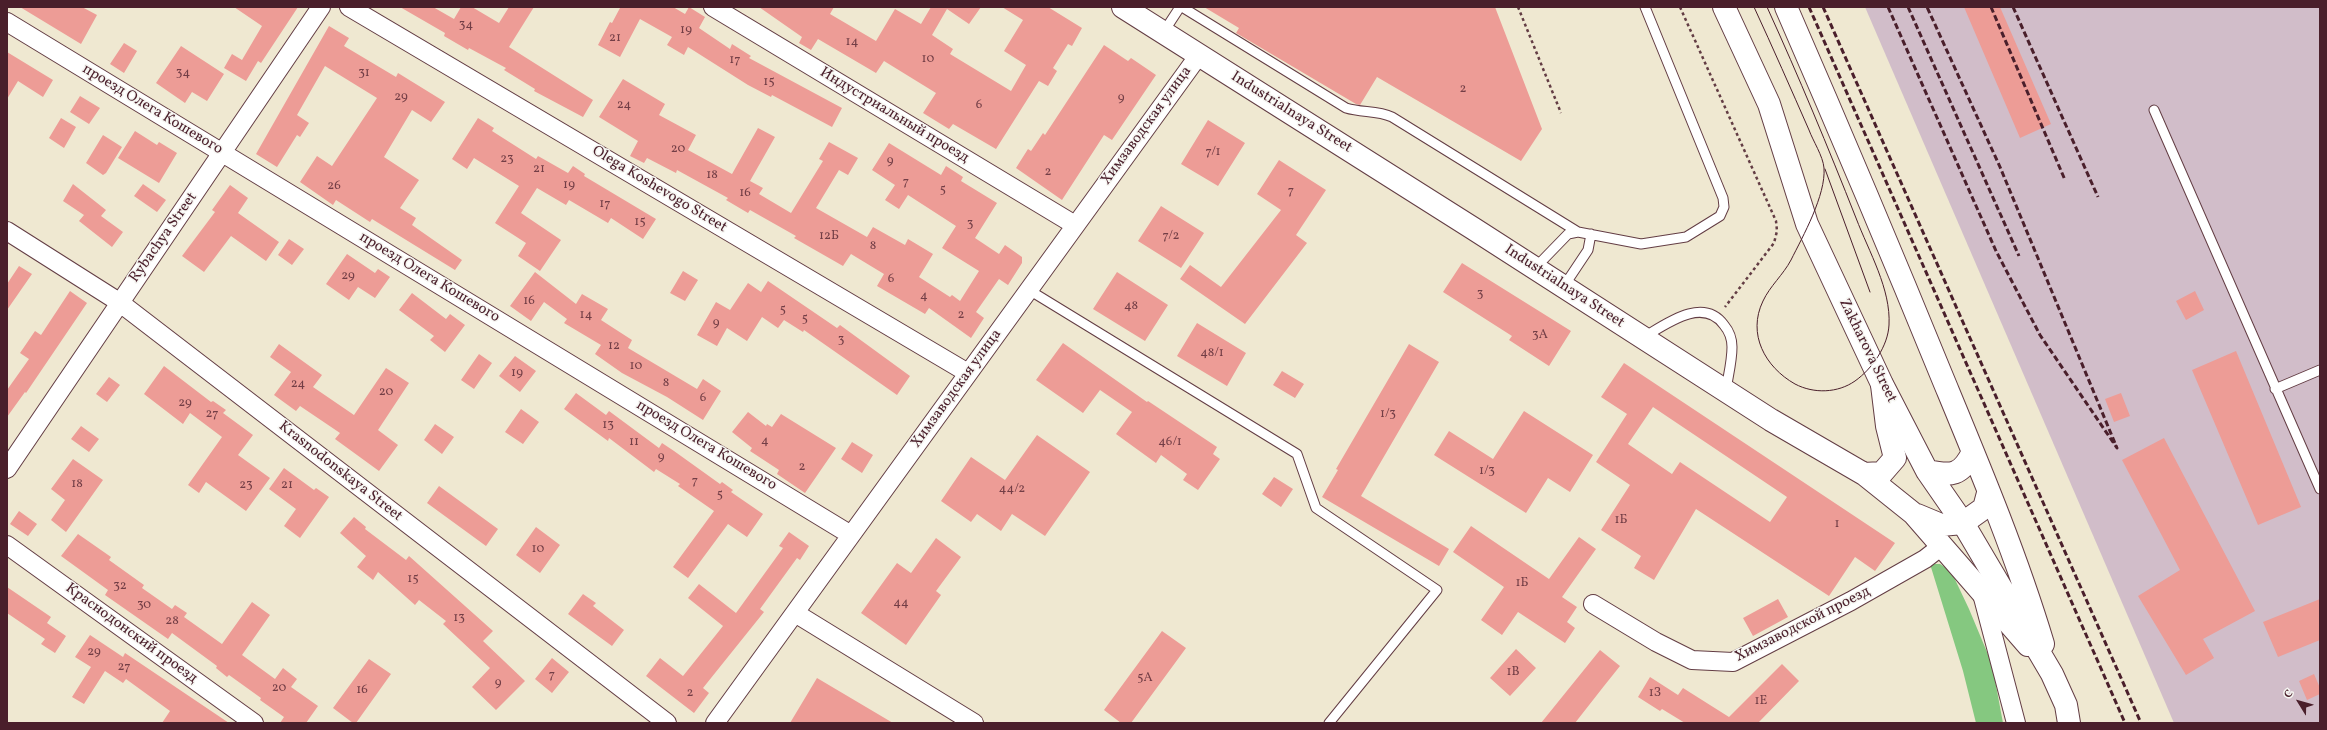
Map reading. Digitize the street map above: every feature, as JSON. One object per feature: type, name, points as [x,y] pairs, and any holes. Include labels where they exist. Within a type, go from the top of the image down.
[{"type":"main road","name":"Industrialnaya Street","points":[[1123,7],[1726,390],[1864,474],[1914,514],[1943,545],[1982,594],[2052,674]]},
{"type":"main road","name":"Zakharova Street","points":[[1724,7],[1769,104],[1807,224],[1882,384],[1927,471],[1963,523],[2052,674],[2066,705],[2070,723]]},
{"type":"main road","name":"Zakharova Street","points":[[1786,7],[1868,194],[1973,452],[2030,601],[2052,674]]},
{"type":"main road","points":[[1864,474],[1882,473],[1895,458],[1887,426],[1882,384]]},
{"type":"main road","points":[[1927,471],[1943,474],[1956,472],[1965,467],[1973,452]]},
{"type":"main road","points":[[1914,514],[1941,525],[1963,523],[1984,508],[1988,493]]},
{"type":"street","name":"Rybachya Street","points":[[7,470],[119,302],[224,153],[321,7]]},
{"type":"street","name":"Olega Koshevogo Street","points":[[349,7],[968,374]]},
{"type":"street","name":"Индустриальный проезд","points":[[713,7],[1075,225]]},
{"type":"street","name":"проезд Олега Кошевого","points":[[7,22],[851,535]]},
{"type":"street","name":"Химзаводская улица","points":[[715,723],[1199,55]]},
{"type":"street","name":"Krasnodonskaya Street","points":[[7,230],[119,302],[667,723]]},
{"type":"street","name":"Краснодонский проезд","points":[[7,545],[254,723]]},
{"type":"street","name":"Химзаводской проезд","points":[[1593,604],[1656,642],[1692,660],[1733,662],[1851,601],[1925,559],[1943,545]]},
{"type":"street","points":[[1982,594],[2016,723]]},
{"type":"street","points":[[795,613],[974,723]]},
{"type":"lane","points":[[1163,33],[1181,7],[1346,108],[1356,111],[1380,112],[1392,117],[1578,232]]},
{"type":"lane","points":[[1535,268],[1568,234],[1578,232],[1641,244],[1686,237],[1714,222],[1720,216],[1724,207],[1723,198],[1645,7]]},
{"type":"lane","points":[[2154,110],[2320,489]]},
{"type":"lane","points":[[1564,286],[1588,250],[1591,234]]},
{"type":"lane","points":[[1029,290],[1297,454],[1316,508],[1437,590],[1329,723]]},
{"type":"lane","points":[[1643,337],[1679,317],[1696,312],[1709,313],[1717,318],[1730,333],[1732,346],[1726,390]]},
{"type":"lane","points":[[2275,389],[2320,370]]},
{"type":"path","points":[[1518,7],[1561,113]]},
{"type":"path","points":[[1680,7],[1776,221],[1777,231],[1774,243],[1717,318]]},
{"type":"shaded area","points":[[1865,7],[2320,7],[2320,723],[2174,723]]},
{"type":"green space","points":[[1930,564],[1940,564],[1951,571],[1969,609],[1992,664],[2003,723],[1976,723],[1963,671]]},
{"type":"building","points":[[20,7],[82,7],[97,15],[81,44]]},
{"type":"building","points":[[234,7],[298,7],[261,63],[258,61],[246,81],[224,68],[232,54],[242,60],[262,26]]},
{"type":"building","points":[[400,7],[433,7],[454,19],[461,7],[472,7],[499,23],[509,7],[534,7],[509,47],[593,100],[583,117],[534,91],[535,89],[504,70],[506,68],[469,48],[468,50],[444,36],[445,33]]},
{"type":"building","points":[[618,7],[673,7],[685,14],[689,7],[705,17],[699,28],[730,49],[732,44],[751,56],[749,58],[842,108],[832,127],[772,95],[771,97],[748,85],[688,47],[684,55],[667,45],[672,37],[640,19],[620,57],[598,45],[610,22],[612,23],[620,8]]},
{"type":"building","points":[[759,7],[834,7],[830,14],[876,41],[895,9],[921,24],[931,7],[981,7],[969,24],[947,9],[932,35],[953,49],[950,54],[1011,91],[1026,65],[1004,51],[1023,20],[1002,7],[1048,7],[1082,28],[1072,46],[1068,44],[1053,68],[1057,71],[1048,86],[1039,81],[996,149],[953,124],[949,129],[923,113],[936,93],[884,61],[876,73],[818,39],[811,50],[799,43],[802,37]]},
{"type":"building","points":[[1204,7],[1495,7],[1542,129],[1521,161],[1377,77],[1360,105],[1356,104],[1236,33],[1239,28]]},
{"type":"building","points":[[1964,7],[2000,7],[2051,124],[2020,138]]},
{"type":"building","points":[[329,26],[349,38],[344,46],[396,77],[398,73],[445,102],[431,122],[412,110],[384,157],[419,180],[400,208],[416,218],[412,225],[462,260],[455,270],[372,219],[370,222],[336,200],[333,205],[300,182],[317,156],[332,166],[377,98],[325,66],[297,115],[309,123],[300,137],[297,135],[277,167],[256,154]]},
{"type":"building","points":[[124,43],[137,51],[124,73],[110,64]]},
{"type":"building","points":[[1104,45],[1128,61],[1131,58],[1156,75],[1112,140],[1104,135],[1062,200],[1016,168],[1028,149],[1031,151],[1043,133],[1045,135]]},
{"type":"building","points":[[181,46],[224,74],[207,101],[192,92],[185,103],[156,83]]},
{"type":"building","points":[[7,52],[53,80],[43,97],[18,81],[7,99]]},
{"type":"building","points":[[623,79],[665,104],[659,115],[696,135],[688,150],[732,174],[758,128],[775,137],[750,181],[763,188],[759,194],[791,213],[823,161],[819,159],[829,142],[858,158],[848,175],[839,170],[816,208],[867,237],[873,227],[905,245],[908,239],[933,254],[919,277],[950,297],[952,295],[960,301],[979,271],[942,248],[956,226],[908,195],[899,209],[885,200],[895,185],[872,170],[889,143],[941,175],[946,166],[963,177],[961,181],[997,203],[975,238],[999,254],[1005,245],[1022,257],[1022,263],[1008,285],[999,279],[976,312],[984,318],[971,338],[929,308],[925,314],[877,286],[884,274],[851,254],[843,266],[794,238],[796,236],[750,210],[748,213],[726,200],[728,198],[677,170],[676,173],[647,158],[644,163],[630,156],[638,141],[599,117]]},
{"type":"building","points":[[80,96],[100,108],[89,124],[70,112]]},
{"type":"building","points":[[61,118],[76,127],[64,148],[49,138]]},
{"type":"building","points":[[478,118],[494,128],[492,131],[536,159],[538,156],[568,173],[573,166],[585,174],[584,176],[656,219],[643,239],[611,218],[608,223],[569,200],[566,205],[537,188],[521,213],[561,240],[540,271],[518,256],[526,243],[495,223],[519,186],[474,158],[467,169],[452,159]]},
{"type":"building","points":[[1208,120],[1245,143],[1218,186],[1181,164]]},
{"type":"building","points":[[135,131],[157,145],[159,142],[177,153],[159,183],[118,158]]},
{"type":"building","points":[[103,135],[122,147],[106,173],[103,175],[86,163]]},
{"type":"building","points":[[1279,160],[1326,190],[1296,235],[1307,243],[1245,324],[1180,279],[1190,265],[1221,287],[1281,210],[1257,194]]},
{"type":"building","points":[[73,184],[106,210],[101,216],[123,232],[112,247],[79,221],[84,215],[63,201]]},
{"type":"building","points":[[143,184],[166,200],[157,212],[134,196]]},
{"type":"building","points":[[230,185],[248,198],[238,213],[279,242],[266,261],[231,236],[204,272],[182,256],[215,212],[212,210]]},
{"type":"building","points":[[1161,206],[1204,233],[1181,268],[1138,241]]},
{"type":"building","points":[[289,239],[304,249],[292,265],[278,255]]},
{"type":"building","points":[[347,254],[375,273],[378,269],[390,277],[375,298],[358,287],[349,300],[326,284]]},
{"type":"building","points":[[1462,263],[1571,331],[1549,366],[1509,340],[1512,336],[1443,292]]},
{"type":"building","points":[[19,266],[32,274],[7,310],[7,284]]},
{"type":"building","points":[[683,271],[698,280],[685,301],[670,293]]},
{"type":"building","points":[[535,272],[576,304],[582,294],[608,309],[601,320],[632,340],[628,348],[697,389],[703,379],[721,391],[703,420],[667,397],[622,373],[595,354],[601,345],[564,323],[567,319],[544,302],[531,321],[510,306]]},
{"type":"building","points":[[1117,272],[1168,305],[1145,341],[1093,309]]},
{"type":"building","points":[[768,281],[837,328],[840,325],[910,376],[897,395],[804,330],[803,332],[784,320],[778,328],[762,317],[747,341],[727,328],[717,346],[697,335],[716,302],[730,310],[748,283],[761,292]]},
{"type":"building","points":[[70,291],[87,303],[26,393],[25,392],[7,417],[7,390],[29,359],[20,353],[35,331],[41,335]]},
{"type":"building","points":[[2195,291],[2204,310],[2186,320],[2176,301]]},
{"type":"building","points":[[412,293],[446,319],[450,314],[465,325],[445,352],[430,340],[434,336],[399,310]]},
{"type":"building","points":[[1197,323],[1246,353],[1227,386],[1177,356]]},
{"type":"building","points":[[1063,343],[1147,402],[1148,401],[1217,447],[1213,454],[1220,459],[1198,490],[1183,480],[1187,474],[1161,455],[1156,463],[1116,434],[1132,412],[1100,390],[1083,413],[1036,380]]},
{"type":"building","points":[[279,344],[322,375],[313,387],[354,415],[386,368],[409,383],[378,430],[398,445],[379,471],[335,439],[340,433],[300,406],[296,411],[274,395],[291,372],[270,357]]},
{"type":"building","points":[[1409,344],[1439,362],[1361,496],[1449,549],[1439,566],[1322,497],[1338,470],[1336,469]]},
{"type":"building","points":[[2236,351],[2301,507],[2258,525],[2192,370]]},
{"type":"building","points":[[479,354],[492,363],[474,389],[461,380]]},
{"type":"building","points":[[515,356],[536,371],[520,392],[499,376]]},
{"type":"building","points":[[1624,363],[1895,543],[1875,571],[1855,557],[1829,596],[1696,509],[1654,580],[1634,568],[1641,556],[1601,530],[1630,485],[1596,462],[1627,414],[1601,397]],"holes":[[[1653,407],[1787,497],[1770,522],[1680,462],[1672,474],[1628,444]]]},
{"type":"building","points":[[164,366],[211,402],[213,401],[226,410],[223,413],[253,435],[238,455],[270,478],[246,511],[206,482],[199,493],[188,485],[222,437],[190,413],[183,424],[144,394]]},
{"type":"building","points":[[1282,371],[1304,384],[1295,398],[1273,385]]},
{"type":"building","points":[[109,377],[120,385],[107,402],[96,394]]},
{"type":"building","points":[[576,393],[606,415],[609,411],[659,448],[662,443],[720,484],[722,482],[733,490],[731,492],[763,514],[747,537],[728,524],[688,578],[673,567],[714,511],[678,486],[680,484],[656,469],[654,472],[609,438],[608,441],[564,409]]},
{"type":"building","points":[[2121,393],[2130,416],[2114,422],[2105,399]]},
{"type":"building","points":[[521,409],[539,422],[523,444],[505,432]]},
{"type":"building","points":[[1524,411],[1593,455],[1570,492],[1548,478],[1526,513],[1434,455],[1449,431],[1493,459]]},
{"type":"building","points":[[748,412],[766,426],[767,424],[772,427],[781,414],[836,448],[805,493],[777,474],[779,470],[750,451],[752,448],[732,432]]},
{"type":"building","points":[[435,424],[454,437],[442,454],[424,440]]},
{"type":"building","points":[[81,426],[99,439],[89,452],[71,439]]},
{"type":"building","points":[[1037,435],[1090,472],[1045,536],[1012,514],[1001,531],[977,514],[971,522],[941,501],[971,457],[1005,480]]},
{"type":"building","points":[[2164,438],[2255,611],[2203,639],[2214,658],[2186,675],[2138,596],[2180,570],[2122,460]]},
{"type":"building","points":[[852,442],[873,455],[862,473],[841,459]]},
{"type":"building","points":[[73,459],[103,480],[66,532],[51,520],[65,500],[51,489]]},
{"type":"building","points":[[284,468],[314,490],[316,488],[329,497],[300,538],[284,526],[296,509],[269,489]]},
{"type":"building","points":[[1274,477],[1293,489],[1281,507],[1262,494]]},
{"type":"building","points":[[439,486],[498,529],[486,546],[427,503]]},
{"type":"building","points":[[19,511],[37,524],[28,536],[10,524]]},
{"type":"building","points":[[354,517],[366,527],[365,529],[406,560],[409,556],[493,631],[483,641],[525,681],[496,710],[472,687],[490,668],[443,624],[446,621],[419,600],[415,605],[378,572],[373,580],[357,567],[366,556],[340,533]]},
{"type":"building","points":[[1471,526],[1549,579],[1579,537],[1596,549],[1562,597],[1577,607],[1567,622],[1575,628],[1565,643],[1518,612],[1502,635],[1481,620],[1504,587],[1453,552]]},
{"type":"building","points":[[536,527],[560,545],[540,573],[516,555]]},
{"type":"building","points":[[789,532],[809,546],[800,560],[797,558],[760,609],[764,612],[703,688],[709,693],[694,713],[646,676],[660,658],[683,676],[723,626],[688,598],[699,584],[736,613],[783,548],[779,546]]},
{"type":"building","points":[[78,534],[111,557],[109,560],[144,585],[142,588],[172,609],[175,605],[187,613],[184,617],[222,644],[252,602],[270,615],[242,655],[275,679],[283,668],[297,679],[291,687],[318,706],[306,723],[280,723],[284,717],[260,700],[261,698],[229,675],[227,677],[216,668],[217,666],[172,633],[168,639],[105,595],[108,590],[61,556]]},
{"type":"building","points":[[936,538],[961,557],[936,591],[941,595],[906,645],[861,613],[897,563],[911,573]]},
{"type":"building","points":[[7,587],[51,617],[47,623],[66,636],[55,653],[41,644],[45,639],[7,613]]},
{"type":"building","points":[[583,594],[596,603],[593,606],[624,630],[612,646],[568,614]]},
{"type":"building","points":[[1778,599],[1788,617],[1753,636],[1743,618]]},
{"type":"building","points":[[2320,599],[2320,640],[2278,657],[2263,622]]},
{"type":"building","points":[[1162,631],[1186,648],[1131,723],[1121,723],[1104,710]]},
{"type":"building","points":[[90,635],[123,657],[125,653],[229,723],[162,723],[170,711],[126,679],[123,683],[105,671],[84,704],[72,697],[91,667],[75,657]]},
{"type":"building","points":[[1516,649],[1536,668],[1510,696],[1490,678]]},
{"type":"building","points":[[1600,650],[1620,666],[1575,723],[1541,723]]},
{"type":"building","points":[[552,658],[569,672],[552,693],[535,679]]},
{"type":"building","points":[[369,659],[391,674],[356,723],[353,723],[333,708]]},
{"type":"building","points":[[1782,664],[1799,681],[1758,723],[1685,723],[1662,709],[1660,711],[1638,697],[1650,677],[1678,695],[1683,688],[1729,717]]},
{"type":"building","points":[[2314,674],[2320,688],[2320,694],[2307,700],[2299,681]]},
{"type":"building","points":[[817,678],[893,723],[790,723]]},
{"type":"tram line","points":[[1754,7],[1820,154],[1824,168],[1824,179],[1818,203],[1813,215],[1791,260],[1769,290],[1763,301],[1757,326],[1758,337],[1767,359],[1784,377],[1802,387],[1818,391],[1834,390],[1855,381],[1873,364],[1878,356],[1886,341],[1888,333],[1889,311],[1887,298],[1878,271],[1824,138],[1767,7]]},
{"type":"tram line","points":[[1825,169],[1870,292]]},
{"type":"railway","points":[[1809,7],[2125,723]]},
{"type":"railway","points":[[1823,7],[2141,723]]},
{"type":"railway","points":[[1888,7],[1996,251],[2040,335],[2117,448],[2000,167],[1927,7]]},
{"type":"railway","points":[[1908,7],[2019,256]]},
{"type":"railway","points":[[1991,7],[2065,180]]},
{"type":"railway","points":[[2013,7],[2098,197]]}]
